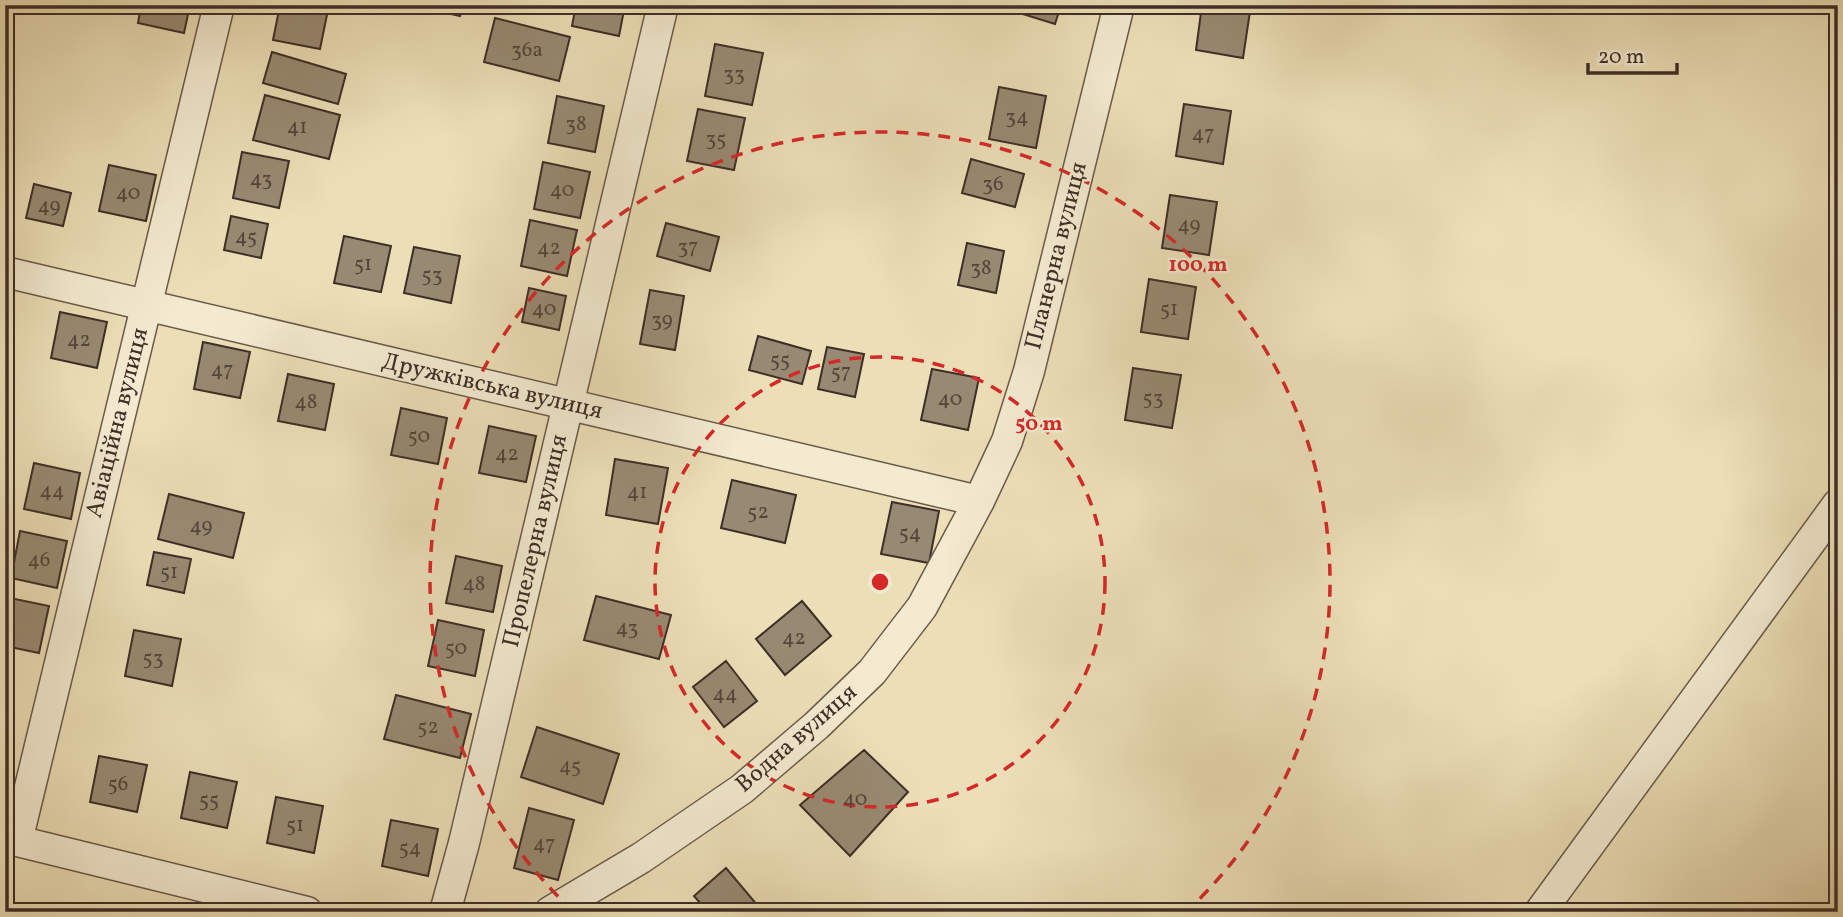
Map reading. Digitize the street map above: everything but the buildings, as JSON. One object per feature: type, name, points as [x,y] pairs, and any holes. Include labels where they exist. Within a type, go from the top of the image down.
[{"type":"street","name":"Авіаційна вулиця","points":[[11,839],[219,5]]},
{"type":"street","name":"Пропелерна вулиця","points":[[444,912],[464,843],[663,5]]},
{"type":"street","name":"Планерна вулиця","points":[[979,501],[1007,441],[1029,370],[1119,5]]},
{"type":"street","name":"Дружківська вулиця","points":[[5,272],[979,501]]},
{"type":"street","name":"Водна вулиця","points":[[550,912],[641,858],[742,789],[872,672],[922,607],[979,501]]},
{"type":"street","points":[[1540,912],[1838,504]]},
{"type":"street","points":[[11,839],[307,912]]}]
